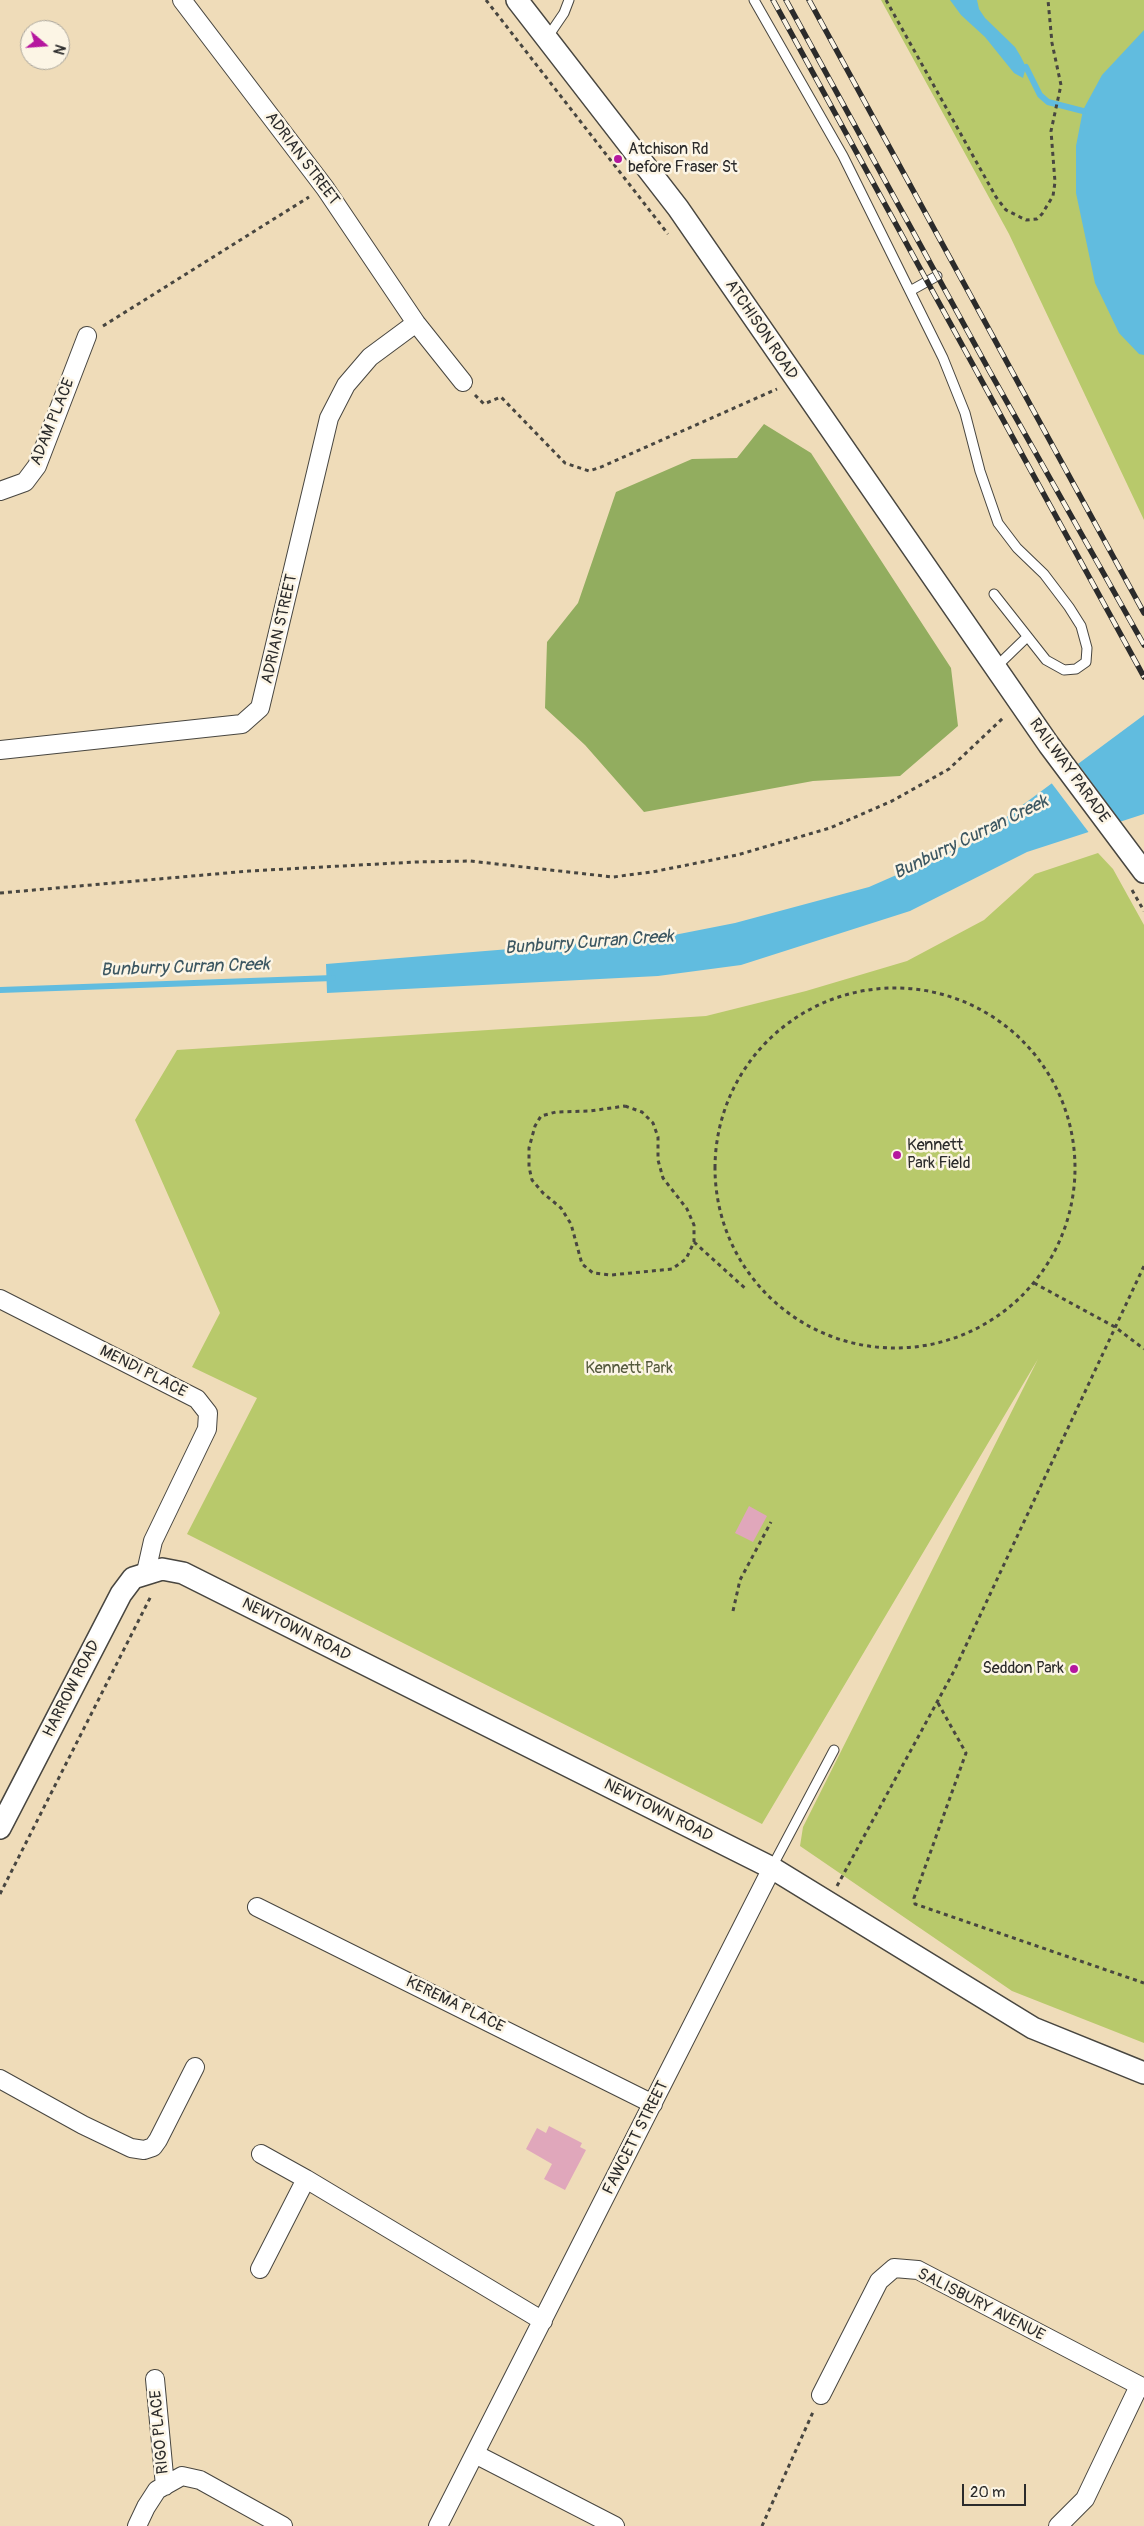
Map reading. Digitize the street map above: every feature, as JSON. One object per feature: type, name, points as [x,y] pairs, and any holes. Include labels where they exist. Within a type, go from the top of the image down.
[{"type":"street","name":"ADRIAN STREET","points":[[182,0],[325,188],[416,322],[463,382]]},
{"type":"street","name":"ATCHISON ROAD","points":[[517,0],[678,208],[996,668]]},
{"type":"street","name":"ADRIAN STREET","points":[[0,750],[242,724],[260,708],[329,418],[346,385],[370,357],[416,322]]},
{"type":"street","name":"ADAM PLACE","points":[[0,491],[26,482],[36,466],[88,336]]},
{"type":"street","name":"RAILWAY PARADE","points":[[996,668],[1048,745],[1144,872]]},
{"type":"street","name":"MENDI PLACE","points":[[0,1299],[197,1399],[208,1413],[207,1429],[153,1542],[154,1570]]},
{"type":"street","name":"HARROW ROAD","points":[[0,1828],[121,1594],[133,1578],[154,1570]]},
{"type":"street","name":"NEWTOWN ROAD","points":[[154,1570],[183,1573],[772,1868],[1033,2028],[1144,2072]]},
{"type":"street","name":"FAWCETT STREET","points":[[438,2526],[772,1868]]},
{"type":"street","name":"KEREMA PLACE","points":[[257,1907],[653,2104]]},
{"type":"street","points":[[0,2079],[131,2148],[144,2150],[153,2147],[158,2140],[195,2067]]},
{"type":"street","points":[[262,2154],[543,2321]]},
{"type":"street","points":[[260,2269],[306,2179]]},
{"type":"street","name":"SALISBURY AVENUE","points":[[821,2395],[880,2281],[894,2268],[918,2270],[1142,2387]]},
{"type":"street","name":"RIGO PLACE","points":[[155,2379],[165,2486]]},
{"type":"street","points":[[1058,2526],[1084,2499],[1142,2387]]},
{"type":"street","points":[[475,2454],[615,2526]]},
{"type":"street","points":[[137,2526],[157,2490],[182,2476],[200,2480],[283,2526]]},
{"type":"lane","points":[[546,38],[564,14],[569,0]]},
{"type":"lane","points":[[754,0],[843,156],[944,358],[965,413],[980,471],[998,523],[1017,548],[1044,574],[1069,607],[1081,626],[1087,648],[1086,662],[1076,669],[1064,670],[1046,660],[994,594]]},
{"type":"lane","points":[[910,291],[937,276]]},
{"type":"lane","points":[[996,668],[1027,637]]},
{"type":"lane","name":"FAWCETT STREET","points":[[772,1868],[834,1750]]},
{"type":"path","points":[[486,0],[673,241]]},
{"type":"path","points":[[886,0],[996,197],[1006,210],[1026,220],[1037,219],[1042,214],[1053,196],[1055,182],[1052,131],[1060,85],[1052,43],[1048,0]]},
{"type":"path","points":[[88,336],[325,188]]},
{"type":"path","points":[[463,382],[484,404],[502,397],[565,464],[589,470],[601,467],[778,388],[772,381]]},
{"type":"path","points":[[0,893],[239,871],[397,863],[470,861],[613,877],[652,872],[738,855],[830,828],[892,801],[949,769],[1006,715]]},
{"type":"path","points":[[906,987],[948,995],[991,1013],[1022,1037],[1051,1074],[1070,1114],[1077,1167],[1073,1210],[1058,1248],[1034,1283],[1000,1316],[958,1336],[915,1347],[878,1347],[833,1336],[794,1319],[758,1288],[734,1250],[718,1215],[714,1167],[717,1131],[735,1082],[761,1046],[791,1021],[826,1002],[865,990],[906,987]]},
{"type":"path","points":[[694,1242],[686,1259],[672,1269],[611,1275],[593,1273],[582,1264],[572,1224],[561,1208],[543,1193],[532,1180],[529,1168],[529,1148],[535,1126],[541,1116],[556,1112],[590,1111],[625,1106],[642,1112],[653,1123],[658,1137],[658,1160],[663,1178],[687,1209],[694,1225],[694,1242],[747,1290]]},
{"type":"path","points":[[828,1902],[954,1671],[1144,1266]]},
{"type":"path","points":[[1034,1283],[1115,1327],[1144,1349]]},
{"type":"path","points":[[733,1611],[740,1580],[771,1522]]},
{"type":"path","points":[[0,1894],[144,1607],[155,1593]]},
{"type":"path","points":[[938,1702],[966,1753],[914,1898],[915,1904],[1144,1983]]},
{"type":"path","points":[[762,2526],[821,2395]]},
{"type":"green space","points":[[881,0],[1144,0],[1144,520],[1009,234]]},
{"type":"green space","points":[[764,424],[811,453],[951,668],[958,726],[900,776],[813,781],[644,812],[585,745],[545,708],[547,642],[578,603],[616,492],[692,459],[737,458]]},
{"type":"green space","name":"Kennett Park","points":[[1098,853],[1113,869],[1144,925],[1144,2043],[1012,1991],[800,1846],[803,1827],[1038,1359],[762,1824],[187,1534],[257,1398],[192,1367],[220,1313],[135,1120],[177,1050],[706,1016],[806,991],[907,961],[984,920],[1035,874]]},
{"type":"water","points":[[950,0],[977,0],[979,9],[985,18],[1015,47],[1021,57],[1026,67],[1023,78],[1014,73],[985,37],[961,15]]},
{"type":"water","points":[[1144,30],[1144,355],[1139,354],[1119,333],[1095,283],[1076,193],[1076,146],[1083,110],[1102,75]]},
{"type":"water","points":[[1144,715],[1144,814],[1027,852],[910,911],[741,965],[658,976],[327,993],[326,964],[669,936],[735,923],[869,887],[974,841]]},
{"type":"pier","points":[[1076,761],[1122,824],[1090,834],[1050,781]]},
{"type":"building","points":[[749,1506],[767,1516],[753,1542],[735,1533]]},
{"type":"building","points":[[549,2126],[582,2143],[580,2147],[586,2150],[565,2190],[544,2179],[552,2164],[526,2149],[537,2128],[546,2133]]},
{"type":"waterway","points":[[1026,67],[1040,95],[1048,102],[1083,111]]},
{"type":"waterway","name":"Bunburry Curran Creek","points":[[0,990],[333,978]]},
{"type":"railway","points":[[773,0],[1144,677]]},
{"type":"railway","points":[[786,0],[990,372],[1144,645]]},
{"type":"railway","points":[[809,0],[1144,613]]},
{"type":"place","name":"Atchison Rd before Fraser St","points":[[618,159]]},
{"type":"place","name":"Kennett Park Field","points":[[897,1155]]},
{"type":"place","name":"Seddon Park","points":[[1074,1669]]}]
